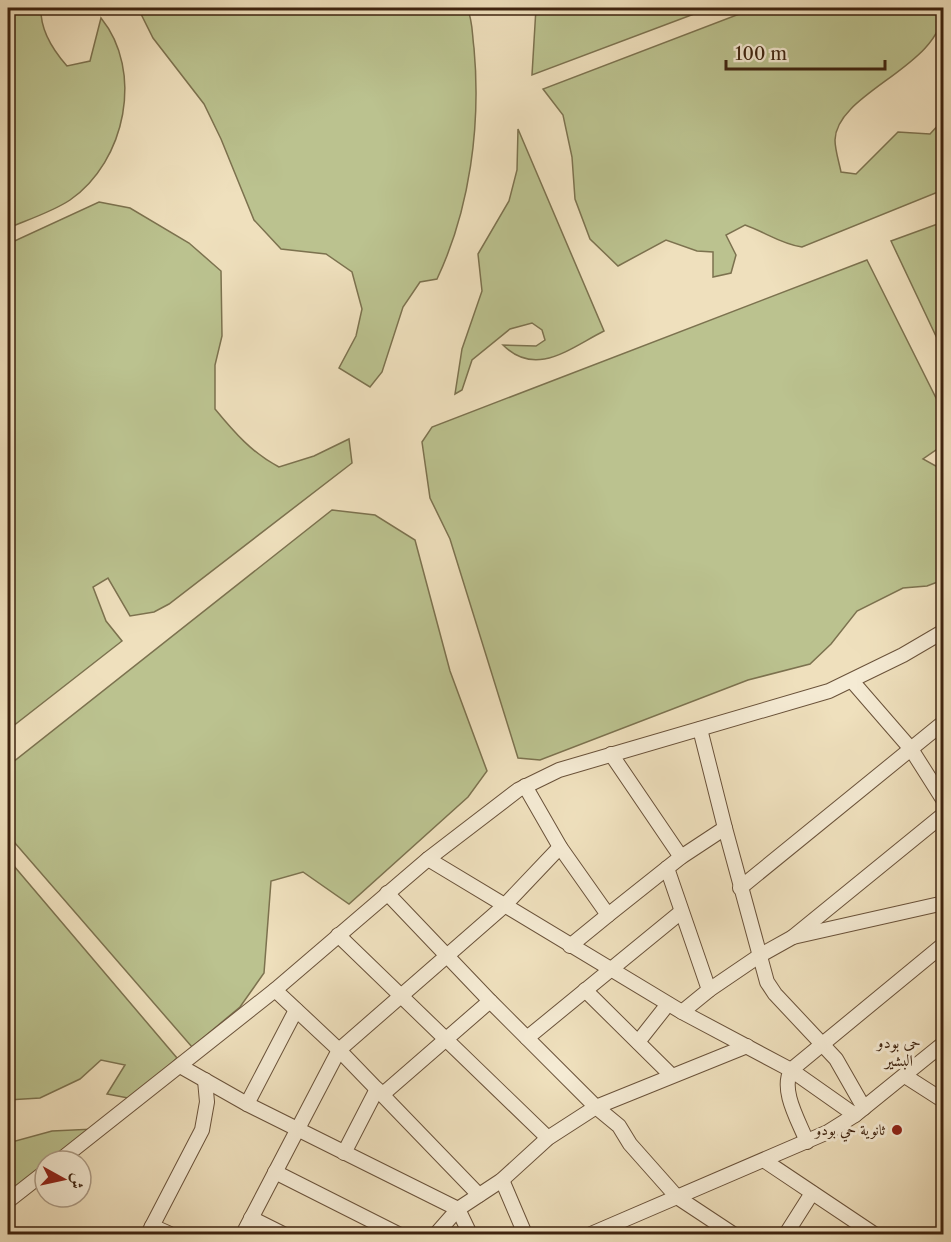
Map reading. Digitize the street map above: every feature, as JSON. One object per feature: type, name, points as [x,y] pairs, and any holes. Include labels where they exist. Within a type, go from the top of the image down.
[{"type":"street","points":[[74,1149],[275,990],[428,859],[525,786],[559,770],[829,691],[944,631]]},
{"type":"street","points":[[852,681],[911,749],[944,801]]},
{"type":"street","points":[[740,888],[944,722]]},
{"type":"street","points":[[700,729],[724,828],[767,982],[845,1073],[860,1112]]},
{"type":"street","points":[[611,754],[681,857]]},
{"type":"street","points":[[525,786],[560,846],[608,915]]},
{"type":"street","points":[[682,1012],[709,990],[759,956],[793,937],[944,814]]},
{"type":"street","points":[[570,945],[681,857],[724,828]]},
{"type":"street","points":[[243,1234],[339,1050],[504,906],[560,846]]},
{"type":"street","points":[[428,859],[668,1004],[791,1070],[860,1112]]},
{"type":"street","points":[[667,868],[709,990]]},
{"type":"street","points":[[387,894],[445,956],[596,1107],[619,1126],[640,1156],[677,1197],[733,1234]]},
{"type":"street","points":[[793,937],[944,903]]},
{"type":"street","points":[[527,1038],[681,912]]},
{"type":"street","points":[[338,935],[548,1138]]},
{"type":"street","points":[[807,1142],[790,1100],[788,1077],[791,1070],[944,944]]},
{"type":"street","points":[[275,990],[380,1091],[479,1196]]},
{"type":"street","points":[[585,990],[671,1075]]},
{"type":"street","points":[[344,1153],[380,1091],[490,1001]]},
{"type":"street","points":[[638,1042],[668,1004]]},
{"type":"street","points":[[247,1104],[297,1010]]},
{"type":"street","points":[[591,1234],[807,1142],[860,1112],[944,1043]]},
{"type":"street","points":[[436,1234],[458,1209],[502,1180],[548,1138],[596,1107],[747,1046]]},
{"type":"street","points":[[180,1066],[247,1104],[458,1209],[470,1234]]},
{"type":"street","points":[[905,1076],[944,1101]]},
{"type":"street","points":[[170,1234],[150,1230],[163,1200],[202,1130],[207,1102],[205,1080]]},
{"type":"street","points":[[765,1161],[874,1234]]},
{"type":"street","points":[[275,1172],[398,1234]]},
{"type":"street","points":[[502,1180],[525,1234]]},
{"type":"street","points":[[8,1202],[33,1182]]},
{"type":"street","points":[[786,1234],[812,1193]]},
{"type":"street","points":[[251,1218],[283,1234]]},
{"type":"green space","points":[[8,8],[41,8],[48,39],[67,66],[90,61],[101,18],[114,39],[122,63],[125,89],[123,114],[116,139],[105,163],[89,183],[63,204],[8,228]]},
{"type":"green space","points":[[138,8],[467,8],[474,48],[476,107],[470,166],[458,224],[437,279],[420,282],[403,307],[382,372],[370,387],[339,368],[356,336],[362,309],[352,272],[326,254],[281,249],[254,220],[204,104],[153,38]]},
{"type":"green space","points":[[536,8],[710,8],[532,75]]},
{"type":"green space","points":[[755,8],[943,8],[939,28],[927,46],[910,63],[852,107],[840,123],[835,140],[841,172],[856,174],[898,132],[930,134],[943,120],[943,190],[802,247],[780,241],[745,225],[726,235],[736,255],[731,273],[713,277],[713,252],[697,251],[666,240],[618,266],[590,239],[575,199],[572,157],[563,115],[543,89]]},
{"type":"green space","points":[[518,129],[604,331],[566,352],[540,360],[515,355],[503,345],[536,346],[545,340],[542,330],[532,323],[510,329],[472,360],[462,390],[455,394],[462,349],[482,291],[478,254],[509,201],[517,170]]},
{"type":"green space","points":[[99,202],[130,208],[189,243],[221,271],[222,336],[215,365],[215,409],[236,434],[252,449],[279,467],[314,456],[349,439],[352,463],[169,604],[154,612],[130,616],[108,578],[93,587],[106,621],[122,641],[8,730],[8,244]]},
{"type":"green space","points":[[944,222],[943,351],[891,241]]},
{"type":"green space","points":[[867,260],[943,412],[943,445],[923,459],[943,470],[943,580],[927,586],[903,588],[857,611],[831,644],[810,664],[748,680],[540,760],[518,758],[450,539],[430,498],[422,442],[432,427]]},
{"type":"green space","points":[[332,510],[375,515],[415,540],[450,671],[487,771],[468,797],[349,904],[303,872],[271,881],[264,973],[240,1007],[192,1047],[8,835],[8,766]]},
{"type":"green space","points":[[8,859],[177,1058],[138,1096],[128,1098],[107,1094],[125,1065],[101,1060],[80,1079],[40,1098],[8,1100]]},
{"type":"green space","points":[[93,1129],[67,1149],[33,1149],[33,1174],[8,1193],[8,1143],[52,1131]]},
{"type":"place","name":"ثانوية حي بودو","points":[[897,1130]]},
{"type":"district","name":"حي بودو البشير","points":[[899,1051]]}]
